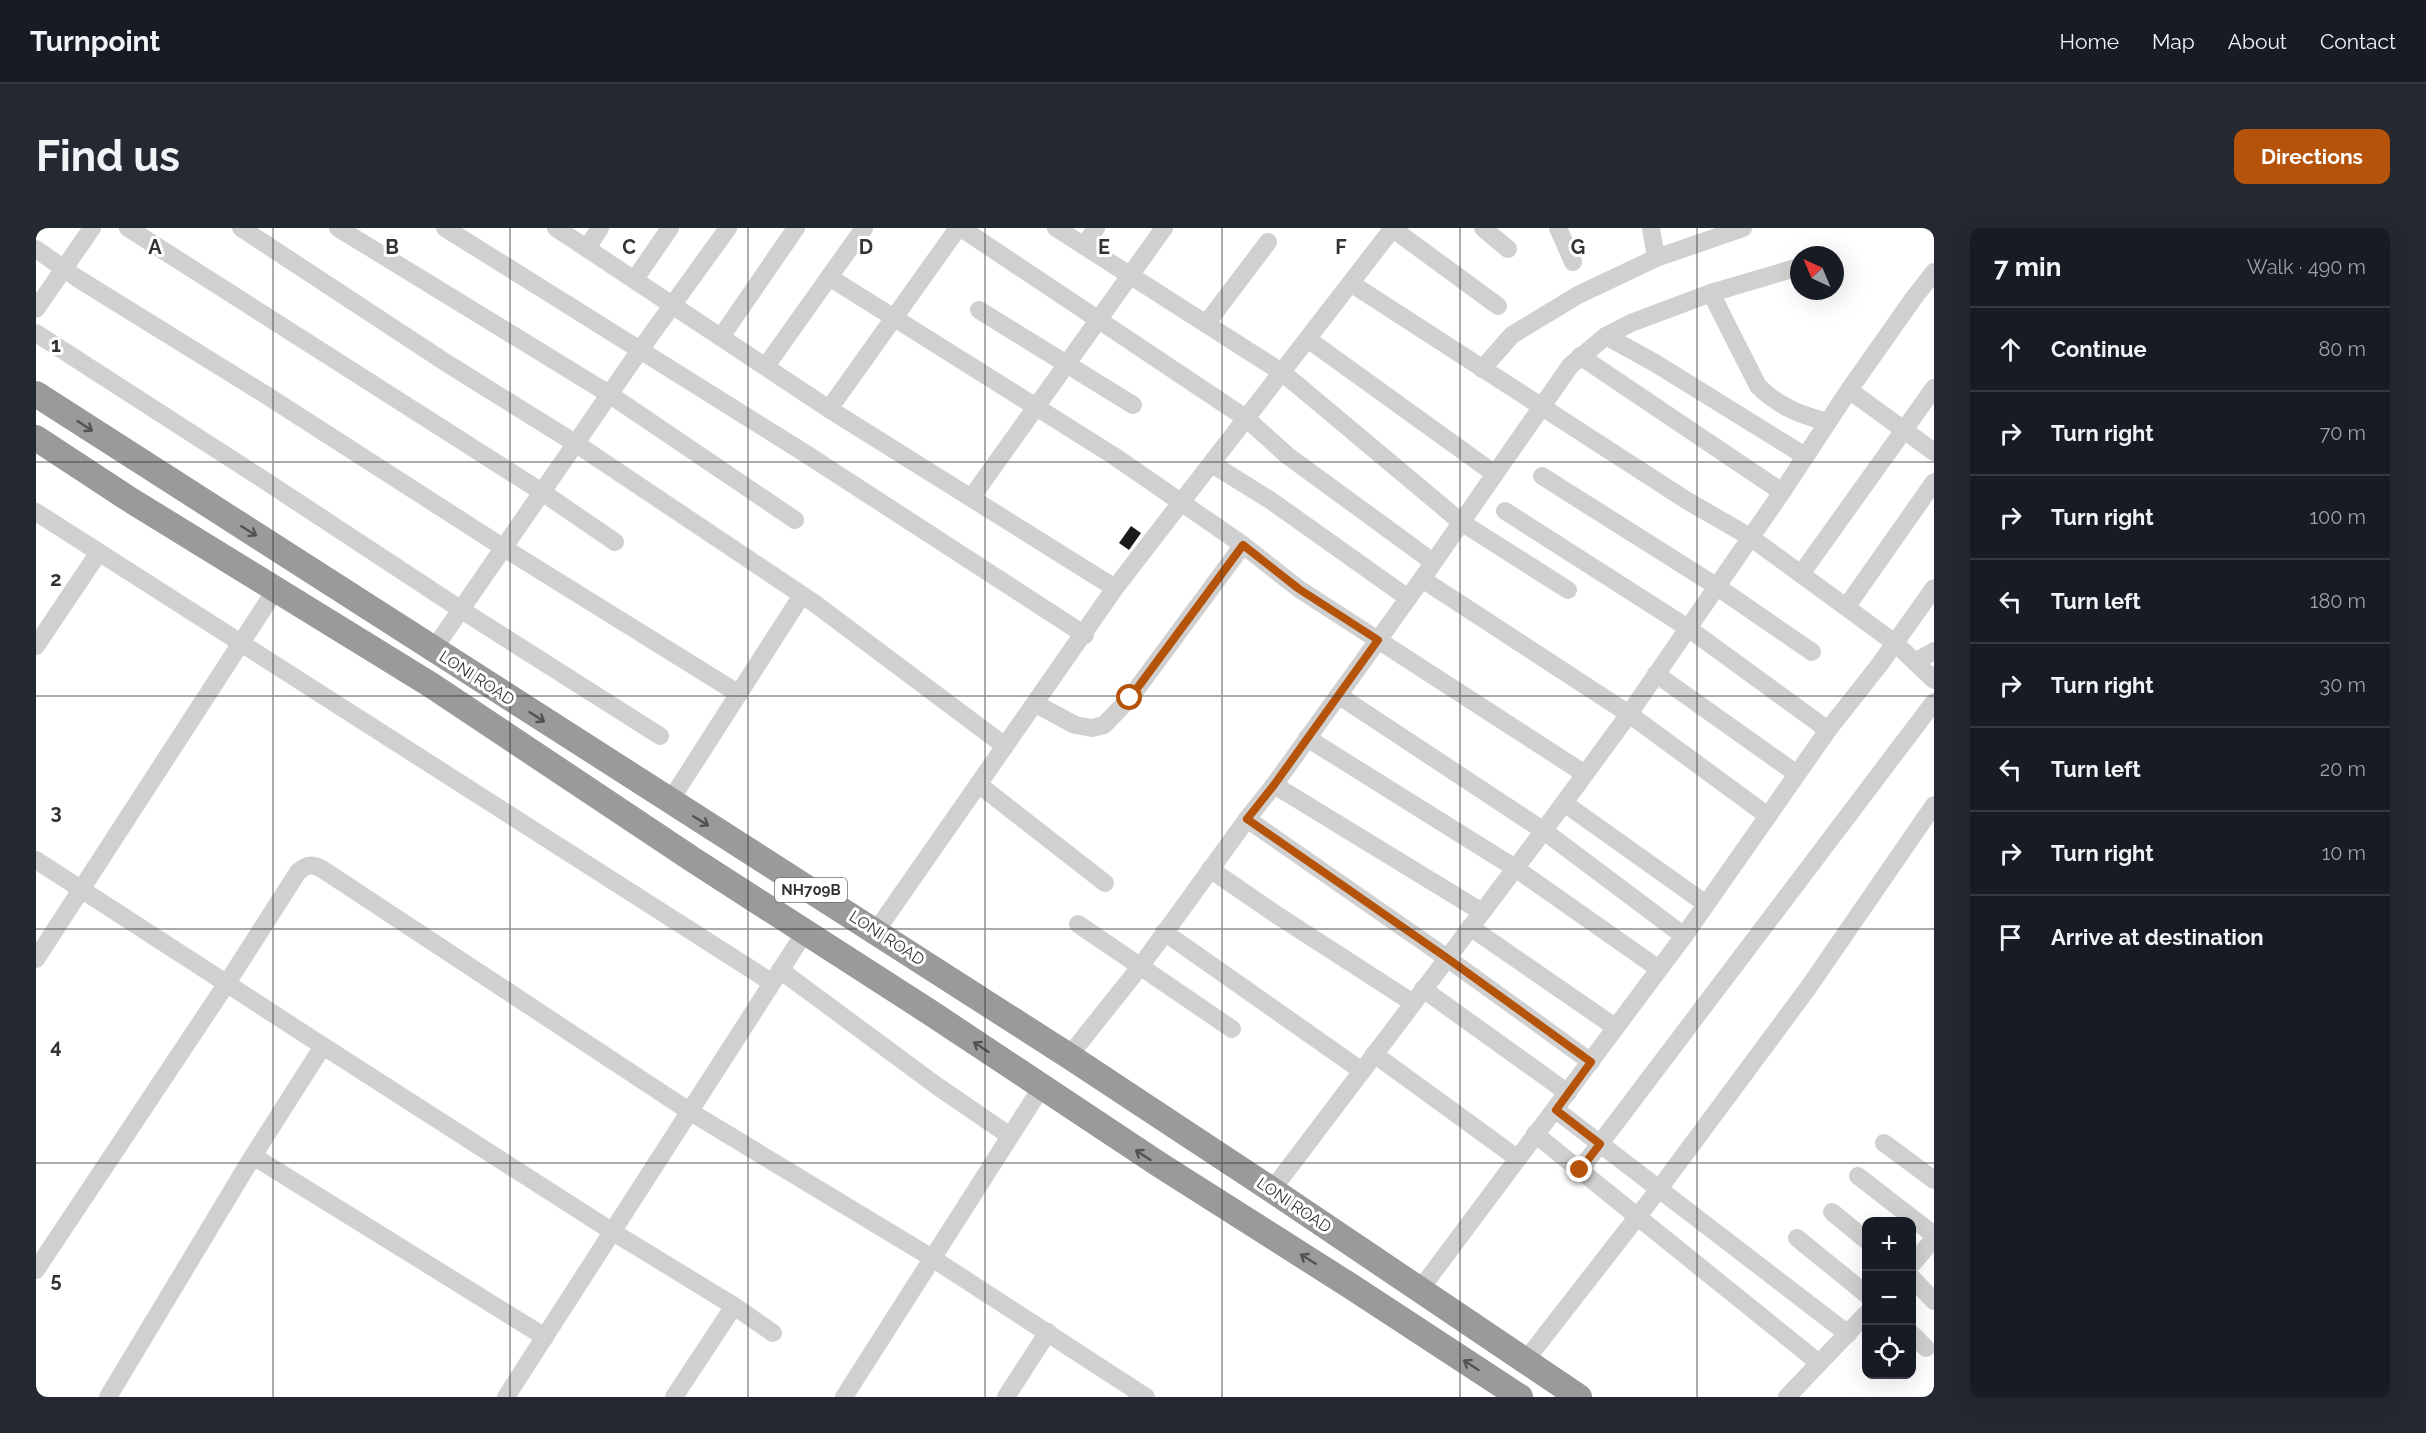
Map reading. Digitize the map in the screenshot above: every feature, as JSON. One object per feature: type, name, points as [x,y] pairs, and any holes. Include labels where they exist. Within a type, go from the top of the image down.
[{"type":"highway","name":"LONI ROAD","points":[[36,394],[1069,1056],[1579,1397]]},
{"type":"highway","name":"LONI ROAD","points":[[36,438],[132,501],[431,685],[694,861],[1041,1088],[1520,1397]]},
{"type":"street","points":[[36,309],[92,228]]},
{"type":"street","points":[[128,228],[542,492],[615,542]]},
{"type":"street","points":[[241,228],[448,364],[575,443],[802,595],[1005,746]]},
{"type":"street","points":[[338,228],[609,394],[795,520]]},
{"type":"street","points":[[445,228],[803,452],[1085,635]]},
{"type":"street","points":[[556,228],[829,409],[1115,588]]},
{"type":"street","points":[[586,248],[600,228]]},
{"type":"street","points":[[635,279],[670,228]]},
{"type":"street","points":[[433,650],[609,394],[728,228]]},
{"type":"street","points":[[721,337],[796,228]]},
{"type":"street","points":[[766,366],[864,228]]},
{"type":"street","points":[[829,409],[960,228],[1246,419],[1288,456],[1433,562]]},
{"type":"street","points":[[1056,228],[1283,373],[1461,522],[1568,590]]},
{"type":"street","points":[[1084,246],[1096,228]]},
{"type":"street","points":[[971,498],[1164,228]]},
{"type":"street","points":[[876,931],[1085,635],[1115,588],[1309,340],[1393,228],[1498,306]]},
{"type":"street","points":[[1483,228],[1508,249]]},
{"type":"street","points":[[1558,228],[1573,262]]},
{"type":"street","points":[[1651,228],[1656,258]]},
{"type":"street","points":[[1482,369],[1512,335],[1578,295],[1656,258],[1743,228]]},
{"type":"street","points":[[1206,324],[1268,242]]},
{"type":"street","points":[[36,249],[504,548],[739,694]]},
{"type":"street","points":[[1069,1056],[1140,967],[1274,785],[1543,408],[1570,366],[1606,336],[1631,323],[1711,293],[1790,270]]},
{"type":"street","points":[[1272,1190],[1544,831],[1629,714],[1782,492],[1849,390],[1912,299],[1934,272]]},
{"type":"street","points":[[829,277],[1114,456],[1243,545],[1299,589],[1585,774]]},
{"type":"street","points":[[1352,284],[1686,500],[1750,537],[1895,643],[1934,680]]},
{"type":"street","points":[[1711,293],[1758,386],[1768,396],[1790,410],[1828,422]]},
{"type":"street","points":[[979,310],[1133,405]]},
{"type":"street","points":[[36,333],[460,609],[660,736]]},
{"type":"street","points":[[1606,336],[1655,363],[1805,456]]},
{"type":"street","points":[[1309,340],[1495,474]]},
{"type":"street","points":[[1580,356],[1782,492]]},
{"type":"street","points":[[1801,574],[1934,388]]},
{"type":"street","points":[[1849,390],[1934,452]]},
{"type":"street","points":[[1212,464],[1270,500],[1408,598]]},
{"type":"street","points":[[1542,476],[1716,586],[1812,652]]},
{"type":"street","points":[[1847,606],[1934,482]]},
{"type":"street","points":[[1505,511],[1688,628],[1828,730]]},
{"type":"street","points":[[36,512],[776,976],[1010,1136]]},
{"type":"street","points":[[1036,704],[1075,725],[1092,728],[1104,725],[1130,698],[1243,545]]},
{"type":"street","points":[[36,646],[99,552]]},
{"type":"street","points":[[1422,579],[1629,714],[1768,816]]},
{"type":"street","points":[[1419,1291],[1684,936],[1828,730],[1934,588]]},
{"type":"street","points":[[36,959],[276,589]]},
{"type":"street","points":[[670,801],[802,595]]},
{"type":"street","points":[[1915,662],[1934,651]]},
{"type":"street","points":[[1656,674],[1797,774]]},
{"type":"street","points":[[1338,695],[1544,831],[1684,936]]},
{"type":"street","points":[[1580,1170],[1934,702]]},
{"type":"street","points":[[1307,738],[1515,868],[1659,969]]},
{"type":"street","points":[[978,784],[1105,883]]},
{"type":"street","points":[[1274,785],[1482,912]]},
{"type":"street","points":[[1564,802],[1706,904]]},
{"type":"street","points":[[1525,1361],[1659,1189],[1808,988],[1934,806]]},
{"type":"street","points":[[1247,819],[1447,958],[1591,1062]]},
{"type":"street","points":[[36,860],[613,1232],[735,1306],[773,1333]]},
{"type":"street","points":[[36,1269],[227,983],[298,872],[305,866],[313,865],[332,875],[689,1111],[932,1258],[1146,1397]]},
{"type":"street","points":[[1210,869],[1274,913],[1418,996],[1568,1093]]},
{"type":"street","points":[[1078,924],[1232,1029]]},
{"type":"street","points":[[1470,927],[1615,1027]]},
{"type":"street","points":[[506,1397],[805,932]]},
{"type":"street","points":[[1164,932],[1362,1071]]},
{"type":"street","points":[[108,1397],[253,1156],[323,1046]]},
{"type":"street","points":[[1374,1054],[1517,1158]]},
{"type":"street","points":[[844,1397],[1041,1088]]},
{"type":"street","points":[[1556,1110],[1848,1334]]},
{"type":"street","points":[[1535,1134],[1819,1363]]},
{"type":"street","points":[[1884,1143],[1934,1180]]},
{"type":"street","points":[[253,1156],[545,1337]]},
{"type":"street","points":[[1858,1176],[1934,1237],[1916,1258]]},
{"type":"street","points":[[1832,1212],[1862,1237]]},
{"type":"street","points":[[1797,1238],[1862,1291]]},
{"type":"street","points":[[1916,1283],[1934,1301]]},
{"type":"street","points":[[675,1397],[735,1306]]},
{"type":"street","points":[[1787,1397],[1862,1318]]},
{"type":"street","points":[[1006,1397],[1048,1332]]},
{"type":"street","points":[[1916,1339],[1926,1348]]},
{"type":"building","points":[[1131,526],[1141,533],[1129,550],[1119,543]]},
{"type":"route","points":[[1130,698],[1243,545],[1299,589],[1378,640],[1247,819],[1447,958],[1591,1062],[1556,1110],[1600,1144],[1580,1170]]}]
